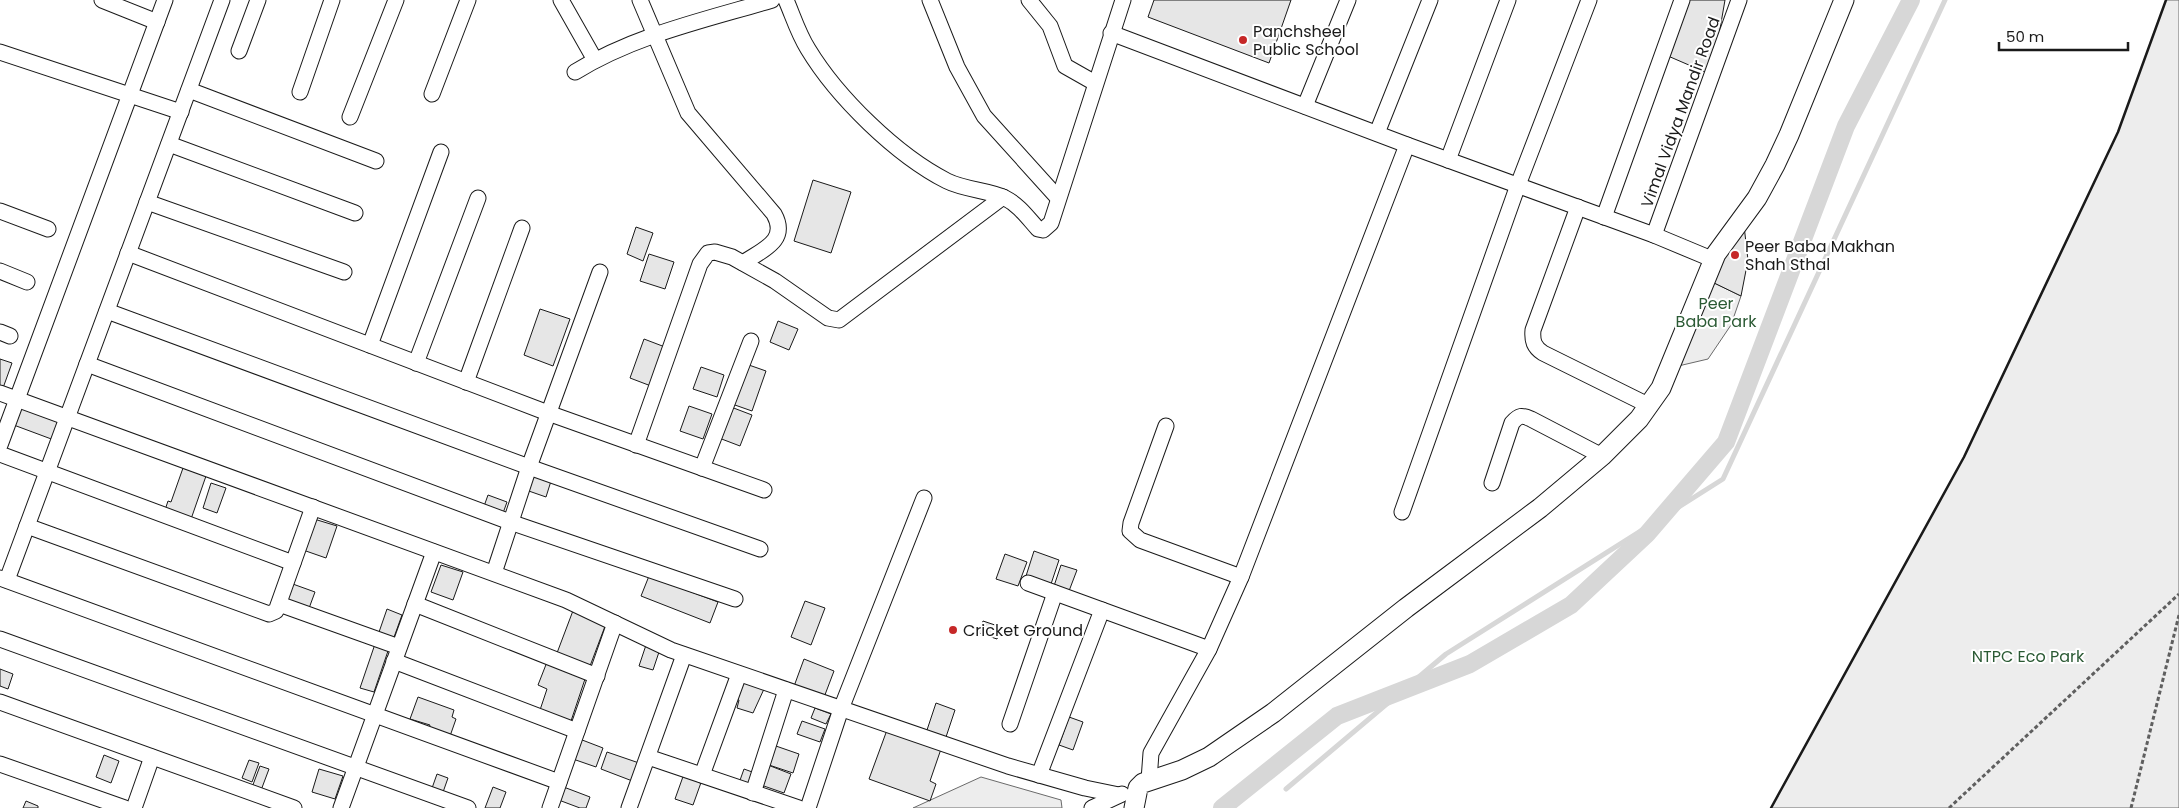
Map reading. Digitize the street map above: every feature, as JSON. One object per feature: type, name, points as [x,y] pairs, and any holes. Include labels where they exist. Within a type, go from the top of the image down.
[{"type":"street","points":[[102,0],[157,22]]},
{"type":"street","points":[[0,445],[165,0]]},
{"type":"street","points":[[222,0],[27,526],[3,579],[559,782]]},
{"type":"street","points":[[239,50],[258,0]]},
{"type":"street","points":[[300,92],[332,0]]},
{"type":"street","points":[[350,117],[396,0]]},
{"type":"street","points":[[432,94],[468,0]]},
{"type":"street","points":[[561,0],[595,60]]},
{"type":"street","points":[[640,0],[688,113],[774,214],[779,223],[780,229],[770,245],[743,263]]},
{"type":"street","points":[[576,72],[595,60],[654,35],[772,0]]},
{"type":"street","points":[[786,0],[803,40],[826,74],[882,135],[920,165],[946,181],[969,190],[1003,197],[1019,208],[1038,230],[1044,230],[1051,223],[1123,0]]},
{"type":"street","points":[[930,0],[957,67],[984,116],[1058,198]]},
{"type":"street","points":[[1029,0],[1050,26],[1065,66],[1095,83]]},
{"type":"street","points":[[1305,106],[1348,0]]},
{"type":"street","points":[[1377,133],[1430,0]]},
{"type":"street","points":[[1448,160],[1508,0]]},
{"type":"street","points":[[1402,512],[1518,185],[1589,0]]},
{"type":"street","points":[[1604,217],[1682,0]]},
{"type":"street","name":"Vimal Vidya Mandir Road","points":[[1654,236],[1739,0]]},
{"type":"street","points":[[1092,808],[1143,784],[1182,770],[1209,757],[1273,713],[1406,608],[1540,508],[1602,456],[1650,406],[1668,372],[1722,244],[1757,198],[1790,135],[1844,0]]},
{"type":"street","points":[[1111,33],[1578,207],[1714,260]]},
{"type":"street","points":[[0,52],[181,112]]},
{"type":"street","points":[[189,90],[376,161]]},
{"type":"street","points":[[169,144],[355,213]]},
{"type":"street","points":[[1134,808],[1152,753],[1209,649],[1241,577],[1408,145]]},
{"type":"street","points":[[370,345],[441,152]]},
{"type":"street","points":[[636,445],[700,264],[708,253],[715,252],[743,263],[775,281],[828,318],[839,320],[1003,197]]},
{"type":"street","points":[[416,363],[478,198]]},
{"type":"street","points":[[147,202],[344,272]]},
{"type":"street","points":[[1578,207],[1533,330],[1532,341],[1543,354],[1650,406]]},
{"type":"street","points":[[0,211],[48,229]]},
{"type":"street","points":[[466,382],[522,228]]},
{"type":"street","points":[[128,253],[548,413],[764,490]]},
{"type":"street","points":[[0,271],[27,282]]},
{"type":"street","points":[[494,573],[548,413],[600,272]]},
{"type":"street","points":[[107,311],[760,550]]},
{"type":"street","points":[[702,468],[751,341]]},
{"type":"street","points":[[87,364],[510,522],[735,599]]},
{"type":"street","points":[[0,394],[566,600],[684,655],[1039,775],[1119,795]]},
{"type":"street","points":[[1492,483],[1512,422],[1517,416],[1523,415],[1602,456]]},
{"type":"street","points":[[1166,426],[1131,523],[1130,532],[1140,540],[1241,577]]},
{"type":"street","points":[[0,454],[293,563]]},
{"type":"street","points":[[808,808],[841,709],[924,498]]},
{"type":"street","points":[[27,526],[269,614],[276,611],[279,604],[313,508]]},
{"type":"street","points":[[341,808],[434,552]]},
{"type":"street","points":[[1028,583],[1209,649]]},
{"type":"street","points":[[1010,724],[1055,593]]},
{"type":"street","points":[[279,604],[577,730]]},
{"type":"street","points":[[415,604],[597,676]]},
{"type":"street","points":[[1039,775],[1102,610]]},
{"type":"street","points":[[550,808],[615,622]]},
{"type":"street","points":[[0,638],[468,808]]},
{"type":"street","points":[[629,808],[684,655]]},
{"type":"street","points":[[702,776],[739,674]]},
{"type":"street","points":[[753,792],[786,690]]},
{"type":"street","points":[[0,702],[294,808]]},
{"type":"street","points":[[134,808],[152,757]]},
{"type":"street","points":[[648,757],[799,808]]},
{"type":"street","points":[[0,764],[125,808]]},
{"type":"path","points":[[1949,808],[2179,594]]},
{"type":"path","points":[[2131,808],[2179,615]]},
{"type":"shaded area","name":"NTPC Eco Park","points":[[2166,0],[2179,0],[2179,808],[1771,808],[1964,457],[2118,132]]},
{"type":"shaded area","name":"Peer Baba Park","points":[[1710,281],[1741,296],[1731,325],[1708,359],[1674,367]]},
{"type":"shaded area","points":[[981,777],[1061,800],[1062,808],[913,808]]},
{"type":"building","name":"Panchsheel Public School","points":[[1154,0],[1291,0],[1269,63],[1148,17]]},
{"type":"building","points":[[1688,0],[1725,0],[1712,75],[1668,56]]},
{"type":"building","points":[[813,180],[851,192],[831,253],[794,241]]},
{"type":"building","name":"Peer Baba Makhan Shah Sthal","points":[[1743,217],[1748,260],[1741,296],[1710,281]]},
{"type":"building","points":[[636,227],[653,233],[643,261],[627,254]]},
{"type":"building","points":[[649,254],[674,262],[665,289],[640,281]]},
{"type":"building","points":[[540,309],[570,319],[553,366],[524,355]]},
{"type":"building","points":[[778,321],[798,329],[789,350],[770,342]]},
{"type":"building","points":[[644,339],[665,347],[651,386],[630,378]]},
{"type":"building","points":[[0,359],[12,363],[3,388],[0,387]]},
{"type":"building","points":[[746,364],[766,371],[752,411],[732,404]]},
{"type":"building","points":[[701,367],[724,375],[717,397],[693,389]]},
{"type":"building","points":[[18,406],[61,422],[54,440],[11,424]]},
{"type":"building","points":[[689,406],[712,414],[703,439],[680,431]]},
{"type":"building","points":[[731,407],[752,415],[740,446],[719,438]]},
{"type":"building","points":[[183,468],[206,476],[190,522],[164,513],[168,501],[171,502]]},
{"type":"building","points":[[527,474],[551,481],[546,497],[523,489]]},
{"type":"building","points":[[211,483],[226,488],[217,513],[203,508]]},
{"type":"building","points":[[488,495],[507,502],[502,516],[483,509]]},
{"type":"building","points":[[314,519],[337,526],[326,558],[303,550]]},
{"type":"building","points":[[1034,551],[1059,560],[1051,584],[1026,576]]},
{"type":"building","points":[[1005,554],[1027,562],[1018,586],[996,579]]},
{"type":"building","points":[[441,565],[463,572],[453,600],[431,592]]},
{"type":"building","points":[[1061,565],[1077,570],[1069,591],[1054,586]]},
{"type":"building","points":[[649,576],[718,602],[710,623],[641,596]]},
{"type":"building","points":[[290,583],[315,592],[308,611],[283,603]]},
{"type":"building","points":[[805,601],[825,608],[811,645],[791,637]]},
{"type":"building","points":[[574,608],[607,621],[590,666],[557,653]]},
{"type":"building","points":[[387,609],[402,615],[393,640],[378,635]]},
{"type":"building","points":[[983,621],[1001,627],[997,639],[979,633]]},
{"type":"building","points":[[375,644],[389,648],[374,692],[360,688]]},
{"type":"building","points":[[646,645],[660,649],[653,670],[639,666]]},
{"type":"building","points":[[804,659],[834,671],[823,700],[793,689]]},
{"type":"building","points":[[547,662],[586,676],[570,724],[539,713],[547,689],[538,685]]},
{"type":"building","points":[[0,669],[13,674],[8,689],[0,686]]},
{"type":"building","points":[[738,679],[764,689],[753,713],[737,708],[739,700],[731,697]]},
{"type":"building","points":[[418,697],[454,710],[452,717],[456,719],[449,739],[428,731],[430,725],[410,719]]},
{"type":"building","points":[[936,703],[955,710],[944,743],[925,736]]},
{"type":"building","points":[[815,708],[831,714],[826,724],[811,718]]},
{"type":"building","points":[[1069,717],[1083,722],[1073,750],[1059,745]]},
{"type":"building","points":[[802,721],[825,729],[820,742],[797,734]]},
{"type":"building","points":[[887,730],[941,749],[930,781],[936,784],[930,801],[869,779]]},
{"type":"building","points":[[577,738],[603,748],[596,767],[570,758]]},
{"type":"building","points":[[773,745],[799,754],[793,773],[766,764]]},
{"type":"building","points":[[607,752],[642,764],[635,782],[601,769]]},
{"type":"building","points":[[104,755],[119,761],[111,783],[96,777]]},
{"type":"building","points":[[249,760],[259,763],[252,782],[242,778]]},
{"type":"building","points":[[768,765],[791,774],[784,793],[761,785]]},
{"type":"building","points":[[260,766],[269,769],[260,793],[251,790]]},
{"type":"building","points":[[319,769],[343,776],[335,799],[312,792]]},
{"type":"building","points":[[744,769],[755,773],[751,786],[739,783]]},
{"type":"building","points":[[685,771],[703,777],[693,805],[675,799]]},
{"type":"building","points":[[437,774],[448,778],[442,795],[431,791]]},
{"type":"building","points":[[561,786],[590,797],[586,808],[580,808],[556,799]]},
{"type":"building","points":[[493,787],[506,792],[500,808],[485,808]]},
{"type":"building","points":[[26,801],[38,806],[38,808],[23,808]]},
{"type":"waterway","points":[[1222,808],[1337,716],[1470,664],[1571,605],[1647,534],[1726,442],[1846,126],[1911,0]]},
{"type":"waterway","points":[[1286,789],[1446,654],[1723,479],[1945,0]]},
{"type":"wall","points":[[1771,808],[1964,457],[2118,132],[2166,0]]},
{"type":"place","name":"Panchsheel Public School","points":[[1243,40]]},
{"type":"place","name":"Peer Baba Makhan Shah Sthal","points":[[1735,255]]},
{"type":"place","name":"Cricket Ground","points":[[953,630]]}]
